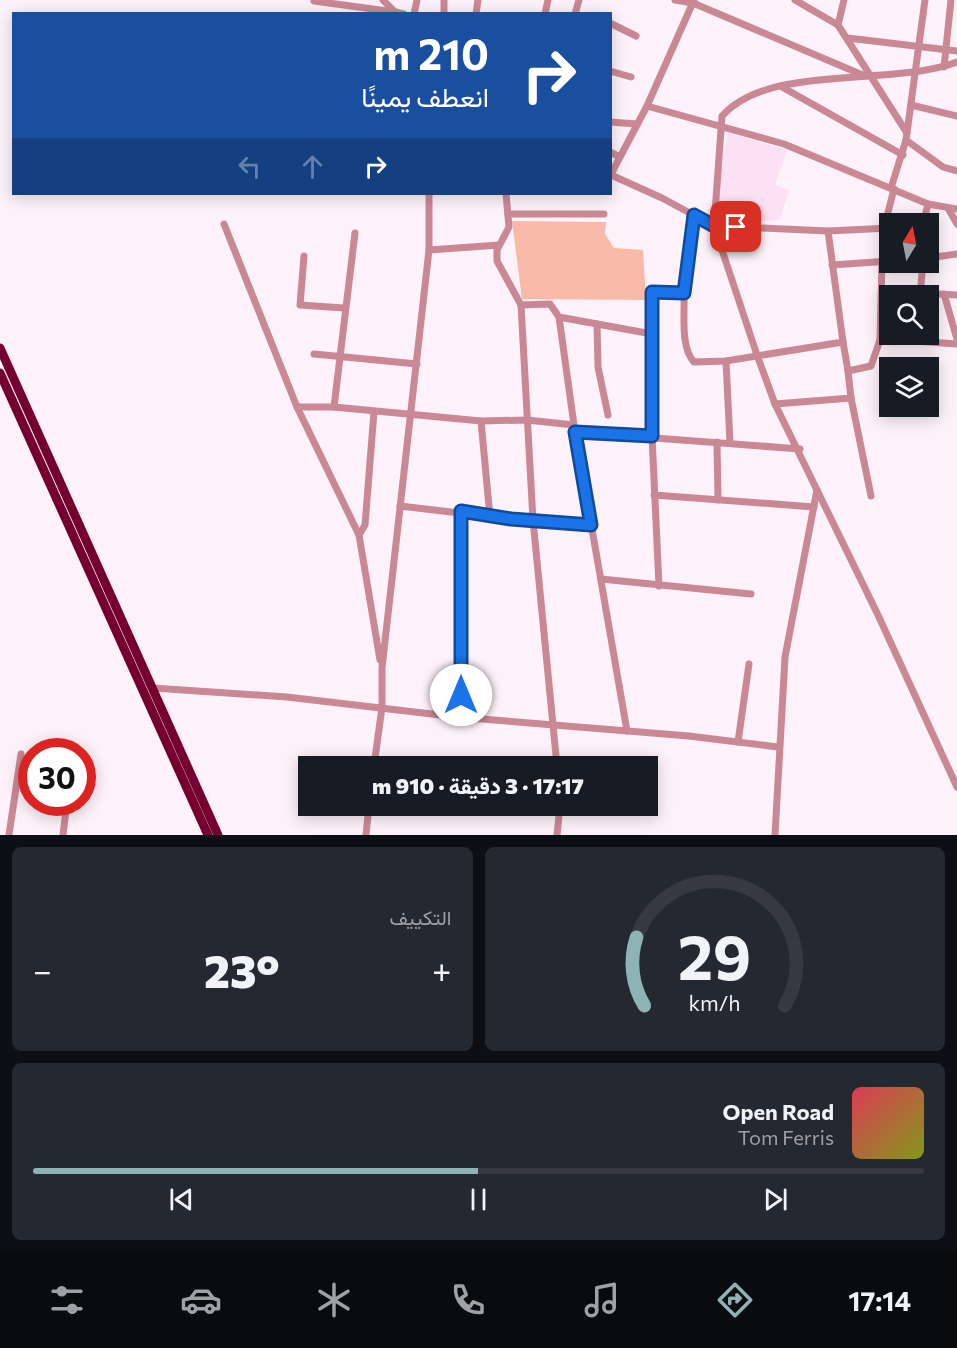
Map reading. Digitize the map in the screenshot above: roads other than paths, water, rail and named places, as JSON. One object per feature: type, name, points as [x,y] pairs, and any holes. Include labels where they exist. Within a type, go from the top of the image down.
[{"type":"highway","points":[[0,348],[218,835]]},
{"type":"highway","points":[[0,373],[208,835]]},
{"type":"street","points":[[383,0],[395,12]]},
{"type":"street","points":[[675,0],[693,2],[870,78]]},
{"type":"street","points":[[795,0],[838,24],[907,136],[943,167],[957,171]]},
{"type":"street","points":[[838,24],[844,0]]},
{"type":"street","points":[[889,213],[892,189],[907,136],[925,0]]},
{"type":"street","points":[[944,67],[951,0]]},
{"type":"street","points":[[314,1],[395,12]]},
{"type":"street","points":[[612,174],[647,106],[693,2]]},
{"type":"street","points":[[612,24],[636,36]]},
{"type":"street","points":[[848,38],[957,51]]},
{"type":"street","points":[[957,62],[944,67],[870,78],[814,80],[752,94],[733,103],[722,116],[714,226],[775,404],[800,449],[817,490],[879,615],[957,787]]},
{"type":"street","points":[[612,72],[630,77]]},
{"type":"street","points":[[782,87],[903,155]]},
{"type":"street","points":[[911,105],[957,116]]},
{"type":"street","points":[[647,106],[784,144],[928,204],[957,209]]},
{"type":"street","points":[[612,122],[637,124]]},
{"type":"street","points":[[612,153],[620,157]]},
{"type":"street","points":[[612,176],[714,226],[828,231],[879,228]]},
{"type":"street","points":[[375,756],[382,707],[382,668],[429,250],[429,195]]},
{"type":"street","points":[[506,195],[509,227],[499,245],[496,261],[520,305],[533,520],[557,756]]},
{"type":"street","points":[[926,213],[928,204]]},
{"type":"street","points":[[948,208],[957,224]]},
{"type":"street","points":[[508,214],[604,214]]},
{"type":"street","points":[[694,215],[684,293],[688,356],[694,362],[726,361],[843,342]]},
{"type":"street","points":[[224,224],[297,407],[359,535],[382,668]]},
{"type":"street","points":[[828,231],[851,398],[871,496]]},
{"type":"street","points":[[334,407],[344,308],[355,232]]},
{"type":"street","points":[[429,250],[499,245]]},
{"type":"street","points":[[939,256],[957,254]]},
{"type":"street","points":[[304,256],[300,305],[344,308]]},
{"type":"street","points":[[832,265],[879,262]]},
{"type":"street","points":[[659,586],[652,436],[652,292],[684,293]]},
{"type":"street","points":[[939,294],[957,295]]},
{"type":"street","points":[[944,294],[957,339]]},
{"type":"street","points":[[520,305],[550,304],[559,317],[575,429],[627,731]]},
{"type":"street","points":[[559,317],[652,334]]},
{"type":"street","points":[[597,324],[598,368],[608,415]]},
{"type":"street","points":[[939,341],[957,344]]},
{"type":"street","points":[[848,371],[871,366],[879,343]]},
{"type":"street","points":[[314,354],[417,364]]},
{"type":"street","points":[[726,361],[730,443]]},
{"type":"street","points":[[775,404],[851,398]]},
{"type":"street","points":[[297,407],[334,407],[481,421],[527,420],[575,429],[800,449]]},
{"type":"street","points":[[359,535],[365,525],[374,412]]},
{"type":"street","points":[[481,421],[490,517]]},
{"type":"street","points":[[717,442],[718,500]]},
{"type":"street","points":[[775,835],[778,747],[785,657],[817,490]]},
{"type":"street","points":[[654,495],[814,507]]},
{"type":"street","points":[[400,506],[461,511],[490,517],[591,525]]},
{"type":"street","points":[[457,717],[461,695],[461,511]]},
{"type":"street","points":[[601,579],[751,594]]},
{"type":"street","points":[[738,742],[748,664]]},
{"type":"street","points":[[153,688],[382,707],[457,717],[555,724],[778,747]]},
{"type":"street","points":[[9,835],[18,774]]},
{"type":"street","points":[[63,835],[65,816]]},
{"type":"street","points":[[366,835],[368,816]]},
{"type":"street","points":[[557,835],[559,816]]}]
